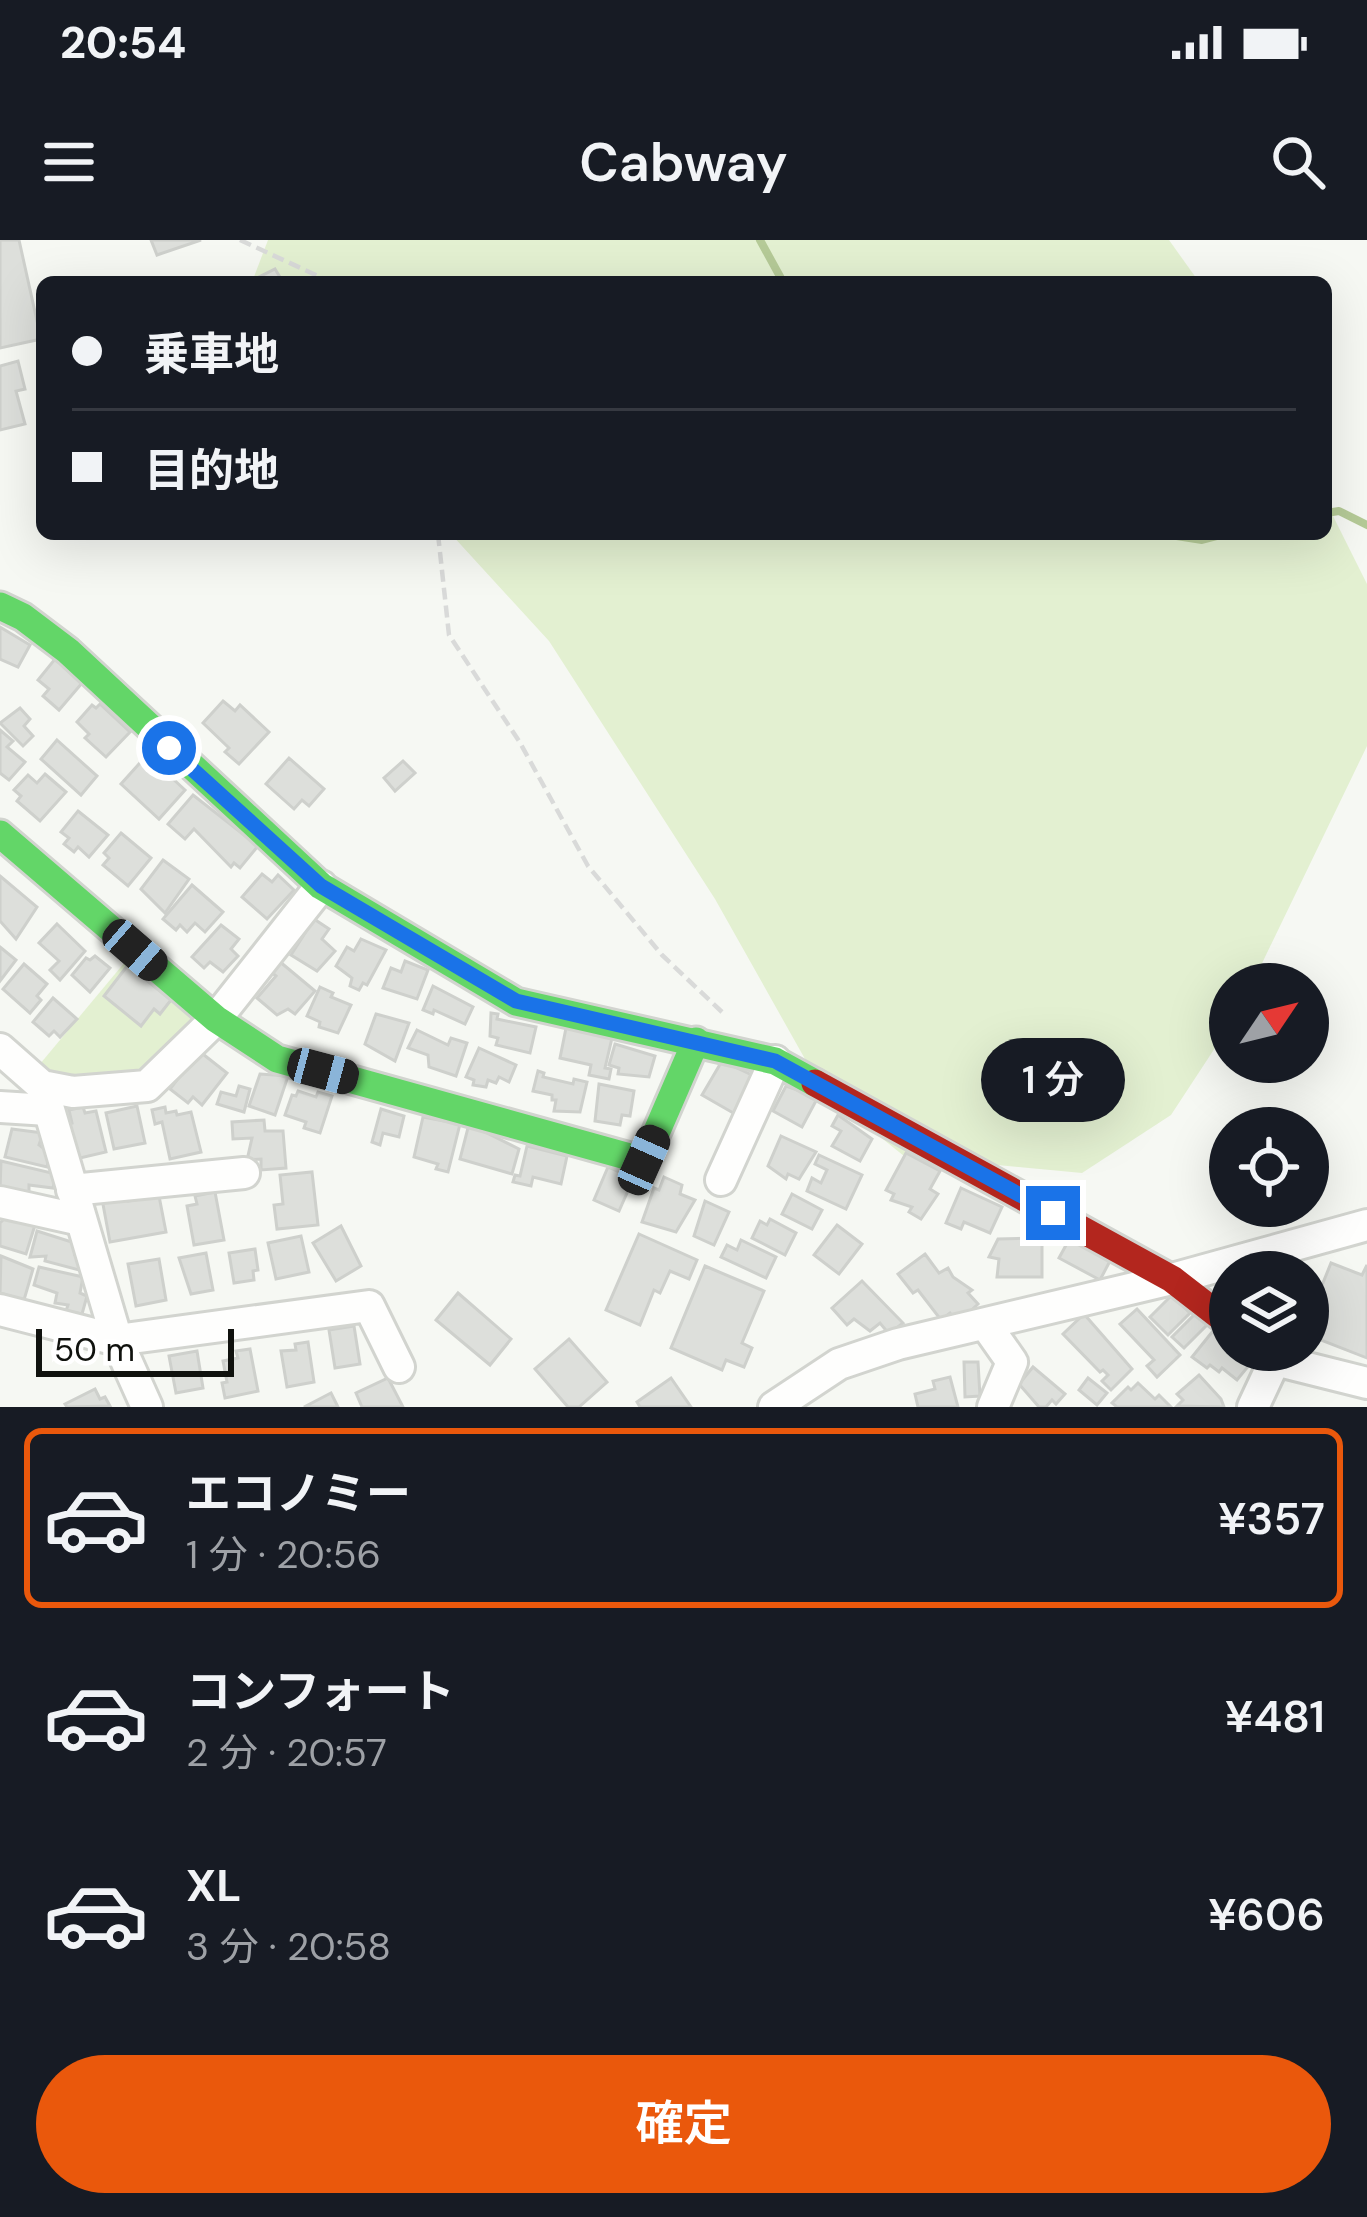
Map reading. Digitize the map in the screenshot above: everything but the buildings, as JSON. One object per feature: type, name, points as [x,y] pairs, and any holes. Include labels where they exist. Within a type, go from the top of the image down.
[{"type":"street","points":[[0,606],[68,651],[321,886],[516,1001],[775,1061],[1172,1279],[1209,1308]]},
{"type":"street","points":[[0,835],[215,1019],[277,1058],[644,1160],[696,1041]]},
{"type":"street","points":[[0,1107],[73,1092],[147,1086],[215,1019],[321,886]]},
{"type":"street","points":[[0,1048],[45,1098],[117,1340],[147,1407]]},
{"type":"street","points":[[721,1180],[775,1061]]},
{"type":"street","points":[[72,1190],[244,1173]]},
{"type":"street","points":[[0,1202],[81,1220]]},
{"type":"street","points":[[774,1407],[839,1364],[898,1344],[1172,1279],[1367,1225]]},
{"type":"street","points":[[0,1310],[117,1340],[369,1306],[399,1367]]},
{"type":"street","points":[[986,1325],[1012,1362],[992,1407]]},
{"type":"street","points":[[1253,1407],[1264,1371]]},
{"type":"street","points":[[1325,1371],[1367,1383]]},
{"type":"path","points":[[240,240],[318,276]]},
{"type":"path","points":[[439,540],[449,635],[519,741],[588,866],[662,956],[748,1035],[737,1052]]},
{"type":"green space","points":[[268,240],[1169,240],[1195,276],[254,276]]},
{"type":"green space","points":[[1332,514],[1367,584],[1367,746],[1262,963],[1209,963],[1209,1057],[1171,1115],[1082,1173],[904,1156],[823,1091],[715,899],[549,641],[456,540],[1332,540]]},
{"type":"green space","points":[[135,950],[216,1019],[147,1086],[30,1076]]},
{"type":"waterway","points":[[760,240],[780,276]]},
{"type":"waterway","points":[[1332,512],[1367,525]]},
{"type":"traffic: fast","points":[[0,606],[68,651],[321,886],[516,1002],[775,1061],[815,1083]]},
{"type":"traffic: fast","points":[[0,834],[216,1019],[277,1059],[644,1161],[696,1041]]},
{"type":"traffic: jam","points":[[815,1083],[1172,1279],[1209,1308]]},
{"type":"route","points":[[169,748],[321,886],[516,1001],[775,1061],[1053,1213]]}]
